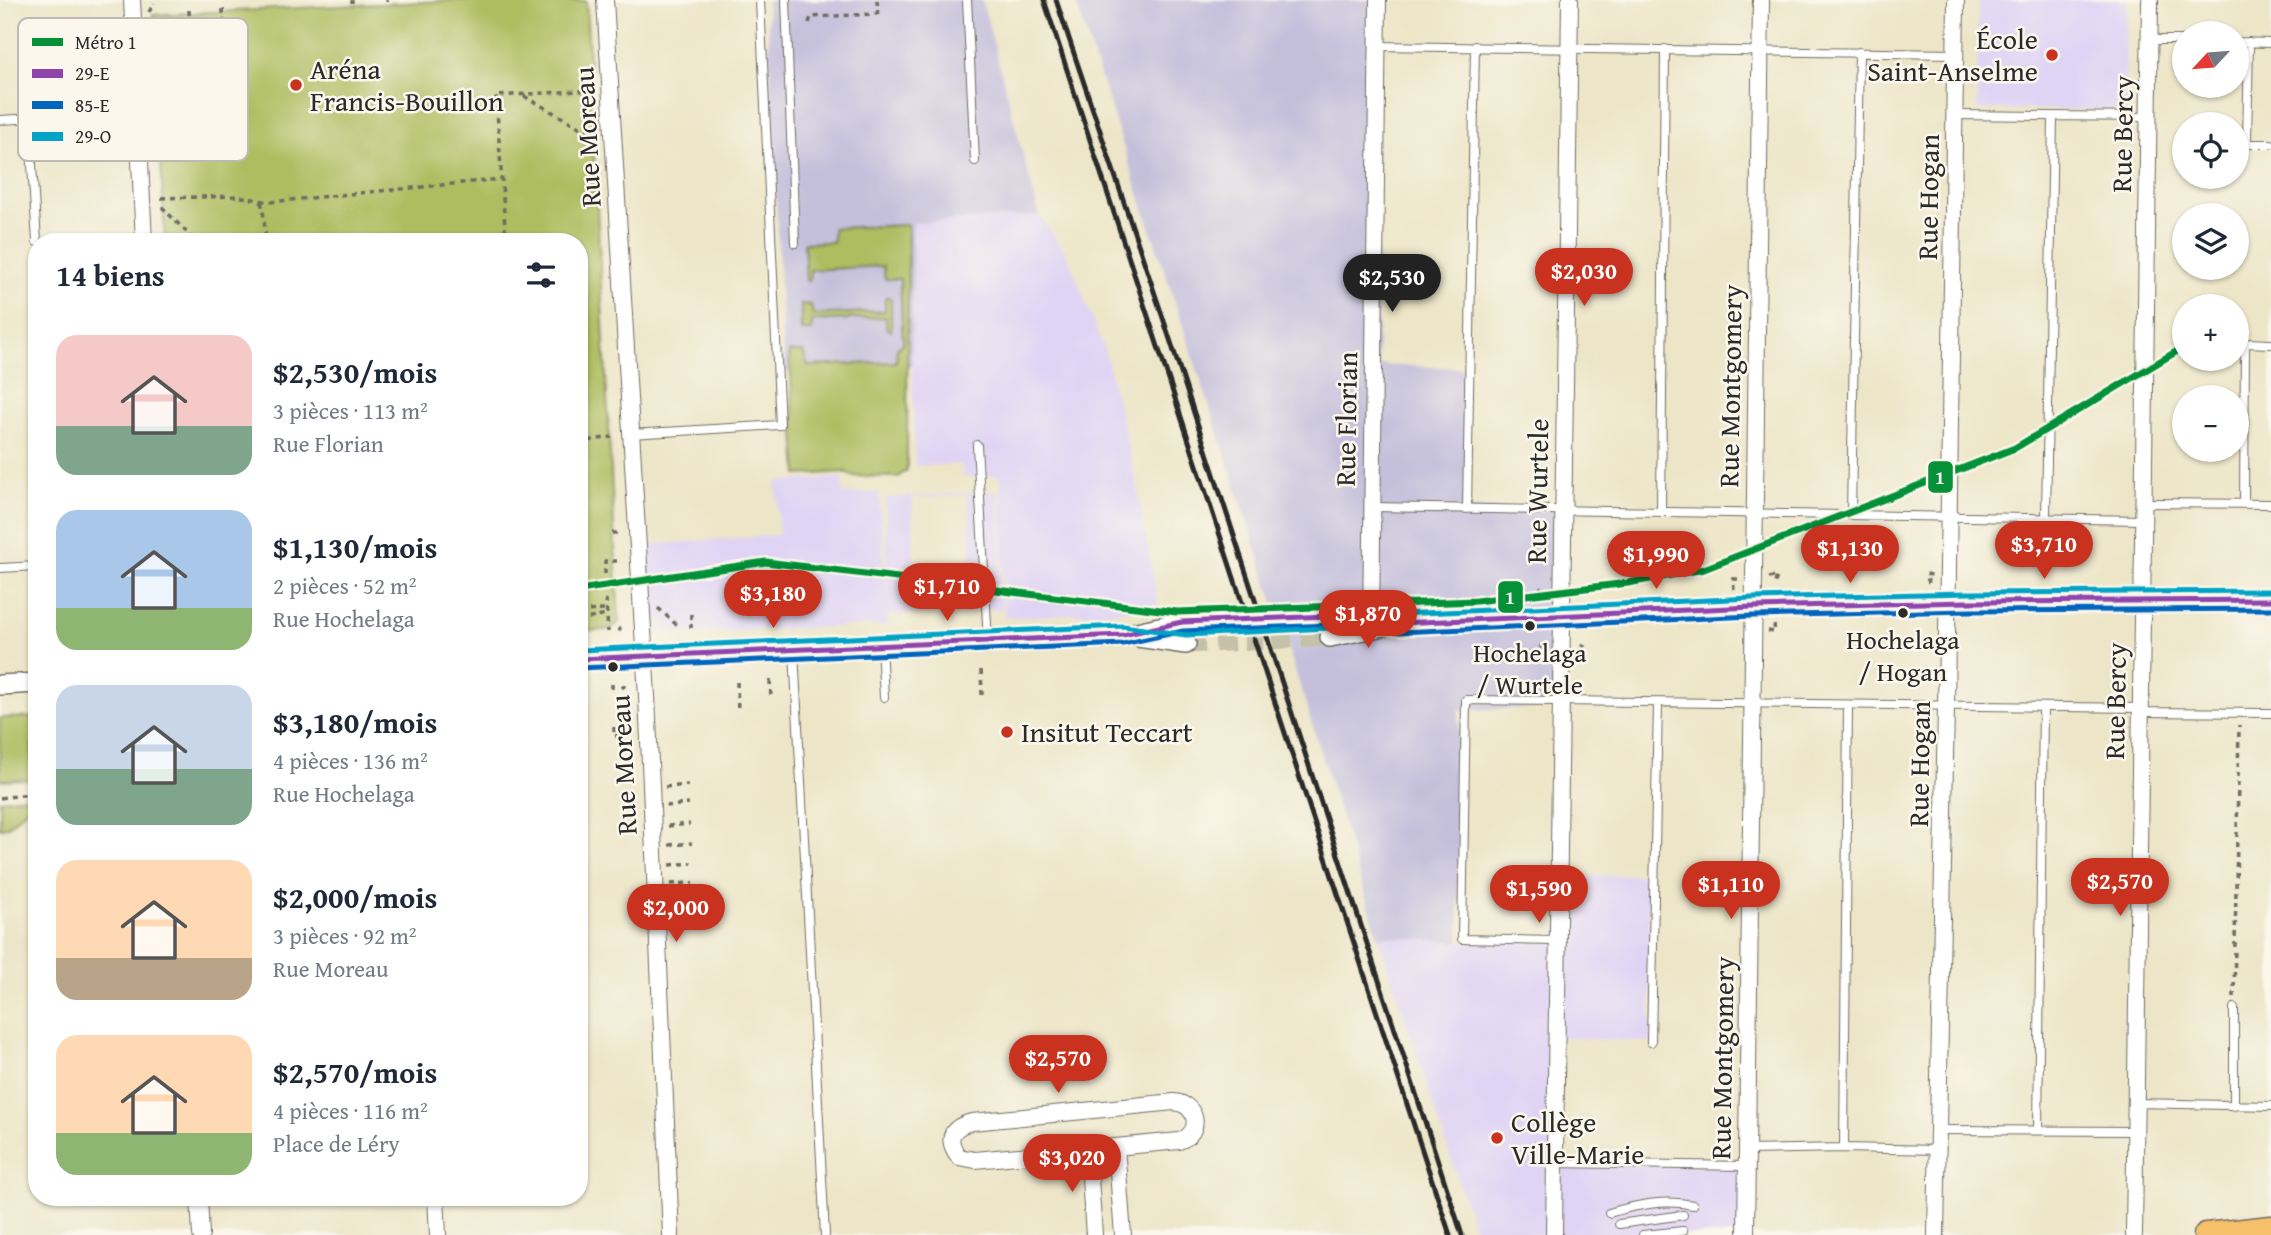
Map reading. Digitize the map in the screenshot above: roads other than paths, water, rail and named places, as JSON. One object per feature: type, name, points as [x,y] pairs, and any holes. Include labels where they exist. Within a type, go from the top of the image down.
[{"type":"main road","points":[[2206,1235],[2271,1228]]},
{"type":"street","points":[[132,0],[133,18]]},
{"type":"street","name":"Rue Moreau","points":[[605,0],[644,655],[671,1235]]},
{"type":"street","name":"Rue Florian","points":[[1371,624],[1378,0]]},
{"type":"street","name":"Rue Wurtele","points":[[1554,1235],[1570,0]]},
{"type":"street","name":"Rue Montgomery","points":[[1746,1235],[1761,0]]},
{"type":"street","name":"Rue Hogan","points":[[1936,1235],[1947,707],[1956,0]]},
{"type":"street","name":"Rue Bercy","points":[[2134,1235],[2150,0]]},
{"type":"street","points":[[139,161],[143,233]]},
{"type":"street","points":[[1329,616],[1371,624],[1753,607],[2271,600]]},
{"type":"street","points":[[588,658],[1123,635],[1182,622]]},
{"type":"street","points":[[1330,637],[1371,624]]},
{"type":"street","points":[[1123,635],[1186,643]]},
{"type":"street","points":[[0,685],[28,683]]},
{"type":"street","points":[[1182,1103],[1193,1112],[1194,1128],[1186,1139],[1088,1150],[967,1160],[959,1157],[954,1150],[952,1135],[956,1129],[972,1122],[1124,1107],[1182,1103]]},
{"type":"street","points":[[1116,1147],[1124,1235]]},
{"type":"street","points":[[1088,1150],[1094,1235]]},
{"type":"street","points":[[199,1206],[201,1235]]},
{"type":"street","points":[[436,1206],[438,1235]]},
{"type":"lane","points":[[631,434],[780,425],[760,0]]},
{"type":"lane","points":[[786,0],[795,243]]},
{"type":"lane","points":[[967,0],[975,161]]},
{"type":"lane","points":[[2150,40],[2172,40]]},
{"type":"lane","points":[[2249,42],[2271,43]]},
{"type":"lane","points":[[1377,46],[1956,54]]},
{"type":"lane","points":[[1467,509],[1475,46]]},
{"type":"lane","points":[[1661,511],[1664,49]]},
{"type":"lane","points":[[1852,514],[1859,52]]},
{"type":"lane","points":[[2248,98],[2247,144],[2271,144]]},
{"type":"lane","points":[[1956,115],[2149,117]]},
{"type":"lane","points":[[2046,517],[2053,117]]},
{"type":"lane","points":[[0,120],[18,119]]},
{"type":"lane","points":[[32,161],[36,233]]},
{"type":"lane","points":[[2244,504],[2245,343],[2271,344]]},
{"type":"lane","points":[[977,445],[988,642]]},
{"type":"lane","points":[[2143,503],[2271,504]]},
{"type":"lane","points":[[1371,507],[2142,520]]},
{"type":"lane","points":[[0,568],[28,566]]},
{"type":"lane","points":[[881,646],[884,697]]},
{"type":"lane","points":[[794,649],[825,1235]]},
{"type":"lane","points":[[1557,942],[1462,939],[1466,700],[2043,707],[2271,713]]},
{"type":"lane","points":[[1651,1042],[1658,704]]},
{"type":"lane","points":[[1844,1148],[1848,705]]},
{"type":"lane","points":[[2038,1130],[2043,707]]},
{"type":"lane","points":[[2234,1008],[2234,1106]]},
{"type":"lane","points":[[2136,1103],[2271,1107]]},
{"type":"lane","points":[[1938,1130],[2135,1131]]},
{"type":"lane","points":[[1555,1163],[1746,1158],[1844,1148],[1938,1150]]},
{"type":"lane","points":[[1608,1213],[1629,1207],[1674,1201],[1693,1205]]},
{"type":"lane","points":[[1619,1224],[1683,1215]]},
{"type":"lane","points":[[1643,1235],[1683,1231]]},
{"type":"tunnel","points":[[1182,622],[1329,616]]},
{"type":"tunnel","points":[[1186,644],[1330,637]]},
{"type":"railway","points":[[1044,0],[1450,1235]]},
{"type":"railway","points":[[1056,0],[1164,321],[1462,1235]]},
{"type":"metro line","name":"1","points":[[588,589],[766,562],[1177,612],[1476,601],[1628,583],[1704,569],[2015,448],[2172,354]]},
{"type":"place","name":"École Saint-Anselme","points":[[2052,55]]},
{"type":"place","name":"Aréna Francis-Bouillon","points":[[296,85]]},
{"type":"place","name":"Hochelaga / Hogan","points":[[1903,613]]},
{"type":"place","name":"Hochelaga / Wurtele","points":[[1530,626]]},
{"type":"place","name":"Insitut Teccart","points":[[1007,732]]},
{"type":"place","name":"Collège Ville-Marie","points":[[1497,1138]]}]
